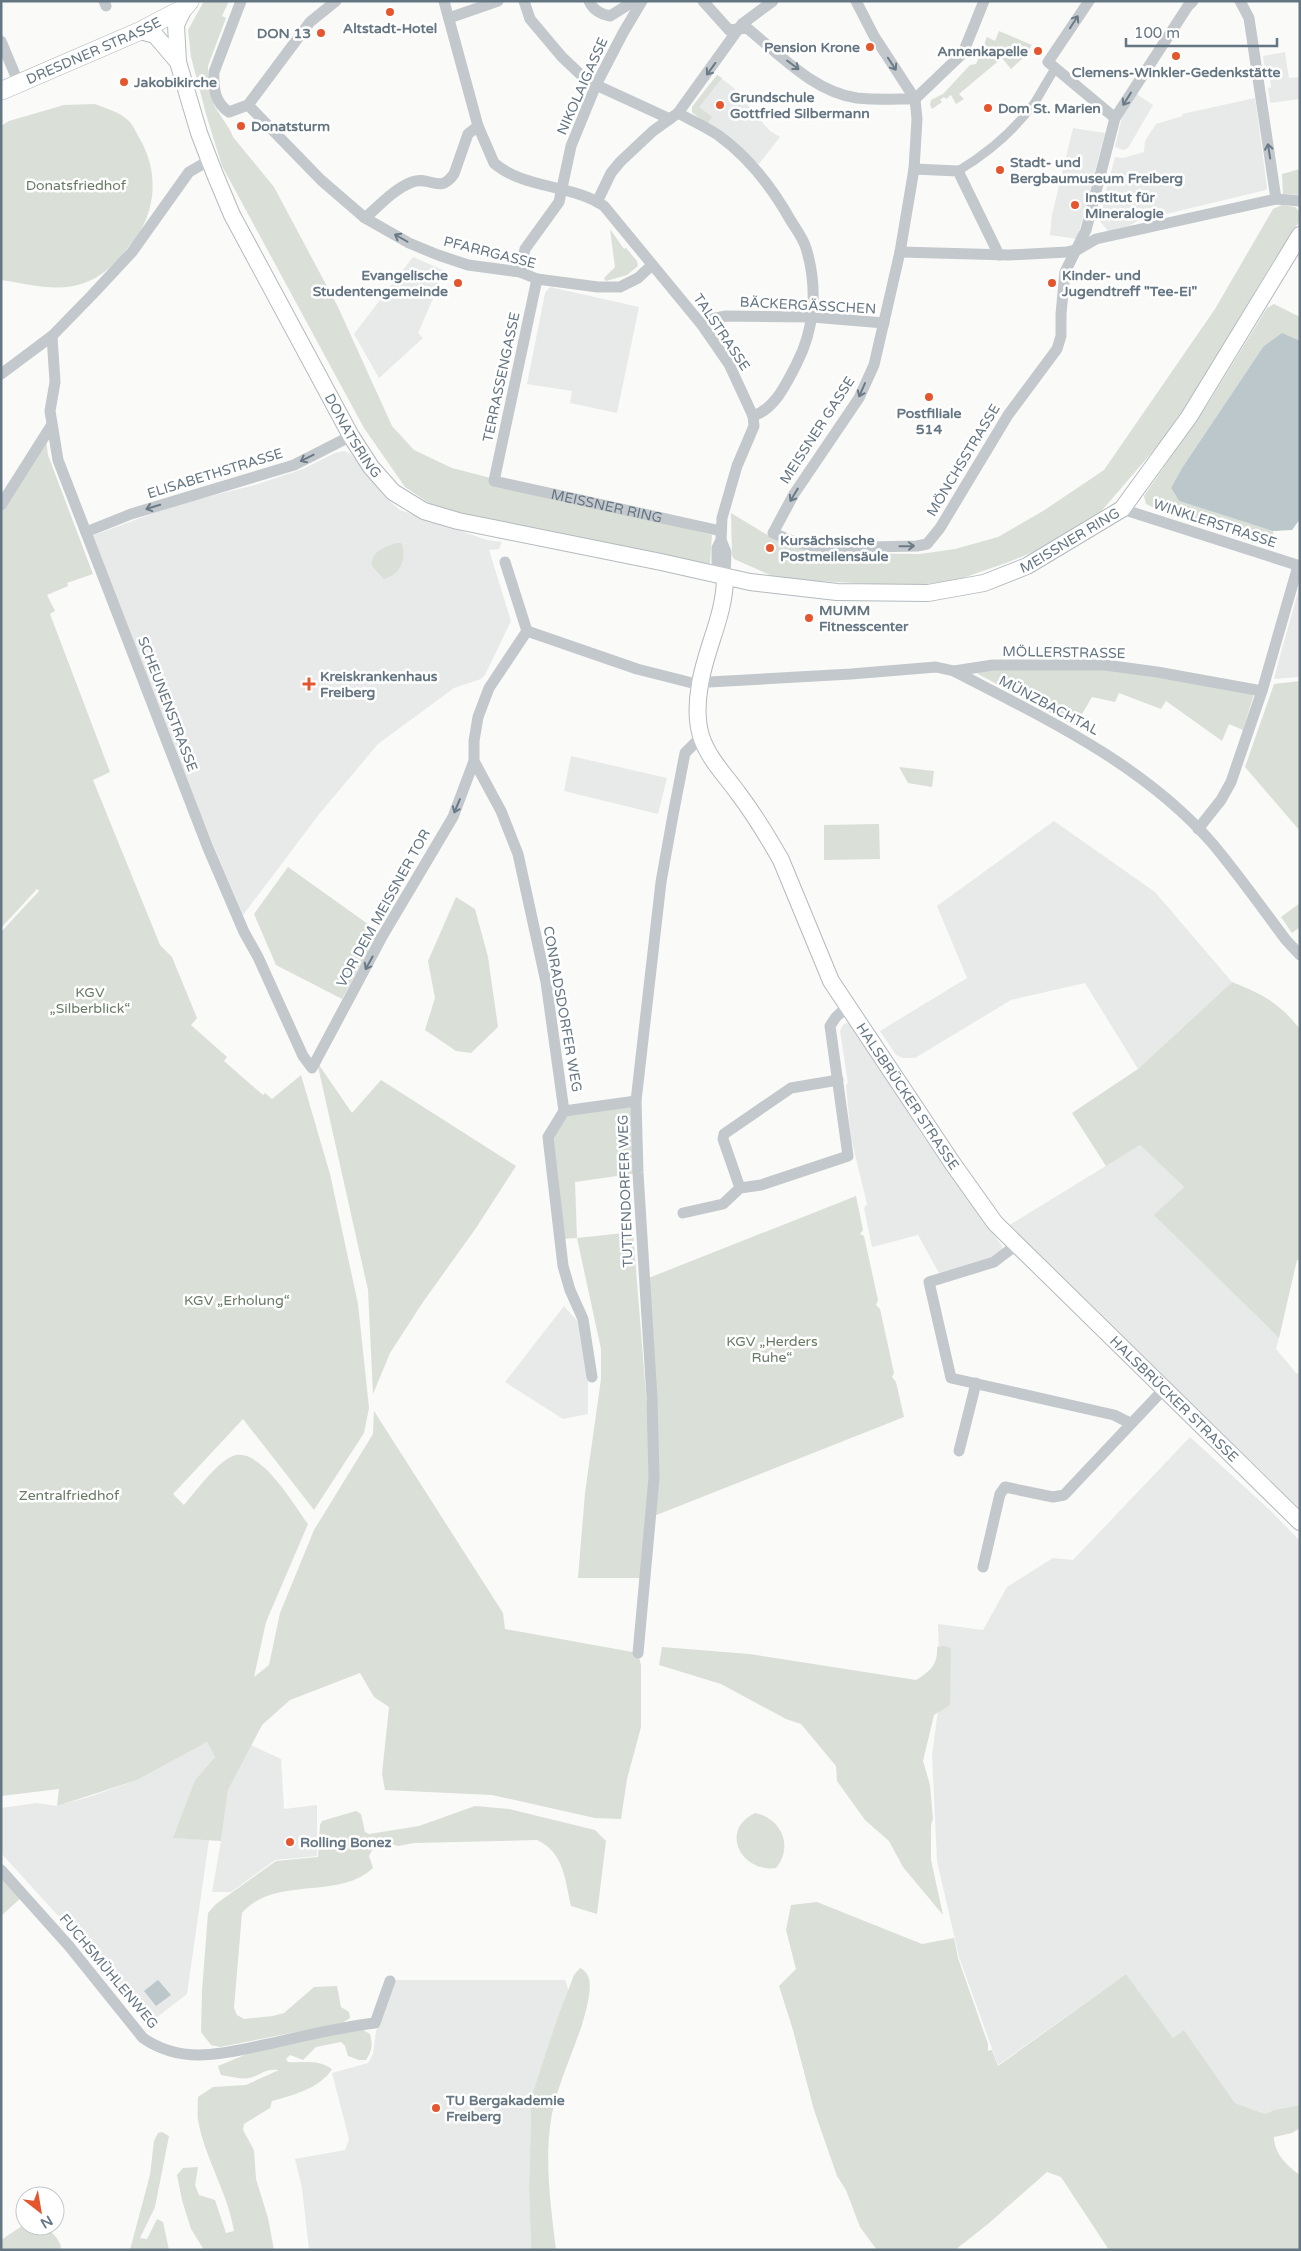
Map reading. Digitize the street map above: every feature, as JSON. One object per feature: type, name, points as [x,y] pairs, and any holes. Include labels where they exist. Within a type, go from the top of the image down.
[{"type":"main road","name":"DRESDNER STRASSE","points":[[1,91],[140,31],[187,5]]},
{"type":"main road","name":"DONATSRING","points":[[187,5],[176,25],[178,62],[210,160],[232,215],[351,436],[371,467],[393,492],[424,510],[458,521],[661,562],[724,577]]},
{"type":"main road","name":"DONATSRING","points":[[140,31],[156,35],[178,62]]},
{"type":"main road","name":"MEISSNER RING","points":[[724,577],[837,592],[928,593],[984,583],[1027,566],[1122,509],[1190,417],[1300,235]]},
{"type":"main road","name":"HALSBRÜCKER STRASSE","points":[[724,577],[725,593],[722,610],[700,682],[697,708],[701,738],[712,759],[739,794],[781,860],[826,972],[953,1164],[995,1223],[1300,1522]]},
{"type":"street","points":[[241,1],[214,72],[214,85],[221,108],[229,112],[248,105],[310,22],[336,1]]},
{"type":"street","name":"TALSTRASSE","points":[[444,1],[478,126],[490,159],[498,167],[524,178],[562,189],[604,206],[702,325],[729,364],[753,416]]},
{"type":"street","points":[[449,18],[498,1]]},
{"type":"street","points":[[524,1],[530,19],[543,35],[562,57],[596,86],[718,135],[748,161],[767,181],[805,245],[813,287],[812,317],[806,344],[790,378],[770,407],[763,413],[753,416],[754,426],[737,466],[725,505],[721,535],[717,548],[717,563],[724,577]]},
{"type":"street","points":[[589,1],[593,8],[610,16],[638,2]]},
{"type":"street","points":[[703,1],[729,30],[747,28],[812,80],[837,92],[855,98],[915,99],[963,53],[984,1]]},
{"type":"street","points":[[597,202],[611,173],[620,162],[653,131],[674,116],[742,24],[773,1]]},
{"type":"street","points":[[856,1],[874,36],[915,99]]},
{"type":"street","points":[[1089,1],[1048,62],[1115,118]]},
{"type":"street","name":"MÖNCHSSTRASSE","points":[[773,533],[795,542],[820,548],[917,546],[928,544],[940,528],[1008,415],[1057,349],[1061,336],[1065,272],[1086,230],[1115,118],[1193,1]]},
{"type":"street","points":[[1240,1],[1249,18],[1276,199]]},
{"type":"street","name":"NIKOLAIGASSE","points":[[520,272],[525,250],[554,211],[562,189],[571,146],[596,86],[638,2]]},
{"type":"street","points":[[1,41],[18,84]]},
{"type":"street","points":[[914,169],[958,172],[978,158],[1006,133],[1034,102],[1055,69]]},
{"type":"street","name":"MEISSNER GASSE","points":[[773,533],[794,494],[859,398],[874,365],[894,282],[914,169],[917,119],[915,99]]},
{"type":"street","name":"PFARRGASSE","points":[[248,105],[321,180],[365,218],[409,243],[438,255],[468,265],[520,272],[537,279],[598,287],[620,286],[638,278],[652,266]]},
{"type":"street","points":[[365,218],[397,190],[411,182],[420,180],[439,184],[446,183],[454,174],[468,134],[478,126]]},
{"type":"street","points":[[1,374],[52,336],[132,252],[189,172],[210,160]]},
{"type":"street","points":[[958,172],[999,255]]},
{"type":"street","points":[[900,252],[999,255],[1067,252],[1076,250],[1096,239],[1276,199],[1300,201]]},
{"type":"street","name":"TERRASSENGASSE","points":[[494,481],[537,279]]},
{"type":"street","name":"BÄCKERGÄSSCHEN","points":[[702,325],[711,319],[726,316],[812,317],[884,323]]},
{"type":"street","name":"SCHEUNENSTRASSE","points":[[52,336],[54,382],[50,411],[58,460],[175,764],[222,880],[244,932],[303,1056],[312,1068]]},
{"type":"street","points":[[1,505],[51,426]]},
{"type":"street","name":"ELISABETHSTRASSE","points":[[86,532],[132,514],[294,465],[351,436]]},
{"type":"street","name":"MEISSNER RING","points":[[494,481],[721,535]]},
{"type":"street","name":"WINKLERSTRASSE","points":[[1122,509],[1299,566]]},
{"type":"street","points":[[474,760],[474,741],[478,718],[489,688],[527,631],[505,562]]},
{"type":"street","points":[[1198,829],[1221,800],[1231,782],[1262,691],[1299,566]]},
{"type":"street","name":"MÜNZBACHTAL","points":[[527,631],[637,669],[700,682],[851,674],[936,667],[954,671],[1066,730],[1106,754],[1150,786],[1212,843],[1286,940],[1300,955]]},
{"type":"street","name":"MÖLLERSTRASSE","points":[[954,671],[993,665],[1105,666],[1157,672],[1262,691]]},
{"type":"street","name":"TUTTENDORFER WEG","points":[[638,1653],[654,1478],[652,1398],[638,1173],[636,1101],[661,882],[671,824],[685,753],[701,738]]},
{"type":"street","name":"VOR DEM MEISSNER TOR","points":[[312,1068],[383,935],[453,817],[474,760]]},
{"type":"street","name":"CONRADSDORFER WEG","points":[[474,760],[502,811],[518,854],[546,982],[564,1111],[548,1137],[563,1266],[570,1290],[583,1319],[592,1378]]},
{"type":"street","points":[[683,1213],[723,1204],[740,1188],[761,1185],[848,1156],[830,1026],[836,1017],[848,1006]]},
{"type":"street","points":[[740,1188],[723,1139],[724,1134],[791,1088],[838,1080]]},
{"type":"street","points":[[564,1111],[636,1101]]},
{"type":"street","points":[[1016,1245],[994,1262],[929,1282],[951,1378],[1114,1416],[1130,1423]]},
{"type":"street","points":[[959,1451],[976,1383]]},
{"type":"street","points":[[983,1567],[1000,1494],[1005,1487],[1053,1497],[1064,1495],[1164,1389]]},
{"type":"street","name":"FUCHSMÜHLENWEG","points":[[1,1870],[69,1946],[143,2038],[161,2048],[180,2054],[228,2054],[344,2028],[375,2023],[390,1980]]},
{"type":"shaded area","points":[[1285,52],[1289,78],[1300,77],[1300,99],[1270,103],[1268,88],[1271,87],[1269,70],[1265,70],[1263,56]]},
{"type":"shaded area","points":[[717,75],[734,88],[770,131],[780,137],[759,164],[692,112],[692,107]]},
{"type":"shaded area","points":[[1135,93],[1153,105],[1128,148],[1123,150],[1115,147],[1123,112]]},
{"type":"shaded area","points":[[1255,98],[1266,190],[1137,221],[1129,226],[1108,231],[1100,221],[1107,186],[1110,185],[1109,180],[1115,157],[1123,158],[1144,152],[1145,141],[1156,124],[1183,116],[1182,114]]},
{"type":"shaded area","points":[[1073,128],[1105,133],[1077,239],[1050,235],[1052,215]]},
{"type":"shaded area","points":[[413,257],[445,271],[418,333],[423,338],[379,378],[354,334]]},
{"type":"shaded area","points":[[550,287],[639,307],[617,413],[570,403],[572,391],[527,384],[545,293]]},
{"type":"shaded area","points":[[1282,333],[1300,341],[1300,519],[1292,530],[1273,531],[1179,501],[1171,488],[1182,468],[1263,347]]},
{"type":"shaded area","name":"Kreiskrankenhaus Freiberg","points":[[344,451],[351,454],[385,497],[400,510],[487,540],[502,542],[499,549],[489,550],[511,621],[485,675],[481,679],[454,688],[378,744],[320,813],[243,915],[209,835],[92,536],[178,504],[255,485],[303,469],[335,453]]},
{"type":"shaded area","points":[[1300,585],[1300,677],[1274,679],[1280,656]]},
{"type":"shaded area","points":[[571,756],[667,778],[658,814],[564,791]]},
{"type":"shaded area","points":[[1054,821],[1155,892],[1232,982],[1138,1069],[1085,983],[1011,1000],[915,1058],[903,1058],[896,1055],[880,1031],[967,978],[937,906]]},
{"type":"shaded area","points":[[847,1023],[852,1025],[897,1091],[918,1129],[1002,1246],[1001,1254],[939,1273],[918,1235],[872,1247],[864,1208],[867,1204],[851,1138],[846,1085],[848,1083],[840,1031],[843,1025]]},
{"type":"shaded area","points":[[1140,1145],[1184,1187],[1155,1215],[1279,1338],[1276,1349],[1297,1374],[1300,1372],[1300,1509],[1008,1226]]},
{"type":"shaded area","points":[[564,1306],[581,1325],[588,1379],[588,1414],[563,1419],[505,1382]]},
{"type":"shaded area","points":[[1190,1437],[1272,1512],[1300,1541],[1300,2105],[1274,2110],[1265,2114],[1235,2103],[1184,2030],[1173,2038],[1126,1974],[998,2065],[959,1957],[937,1861],[932,1755],[940,1695],[938,1624],[983,1630],[1007,1587],[1053,1558],[1073,1560]]},
{"type":"shaded area","points":[[207,1742],[215,1757],[195,1780],[174,1838],[209,1840],[187,1994],[148,2024],[72,1931],[1,1853],[1,1808],[37,1803],[57,1806],[92,1796],[137,1780]]},
{"type":"shaded area","points":[[251,1745],[281,1759],[284,1809],[317,1805],[317,1856],[275,1860],[231,1892],[212,1892],[228,1790]]},
{"type":"shaded area","points":[[158,1980],[171,1995],[156,2006],[144,1991]]},
{"type":"shaded area","name":"TU Bergakademie Freiberg","points":[[395,1980],[565,1980],[569,1991],[556,2022],[530,2101],[529,2186],[531,2250],[309,2250],[302,2188],[295,2159],[345,2150],[349,2139],[332,2073],[368,2063],[373,2054],[376,2031]]},
{"type":"green space","points":[[204,1],[229,1],[222,16],[226,18],[208,66],[208,85],[215,107],[233,137],[274,187],[338,307],[392,426],[414,450],[452,468],[712,535],[710,564],[455,513],[432,505],[405,487],[364,428],[222,166],[191,57],[188,30]]},
{"type":"green space","points":[[999,31],[1032,45],[1024,57],[1011,69],[1002,58],[959,94],[964,99],[956,104],[951,95],[946,99],[944,97],[940,100],[942,102],[932,109],[930,105],[931,100],[943,94],[970,65],[976,64],[987,37],[995,41]]},
{"type":"green space","points":[[717,75],[722,78],[699,107],[712,117],[707,124],[692,112],[692,107]]},
{"type":"green space","name":"Donatsfriedhof","points":[[95,104],[117,113],[129,121],[146,151],[150,162],[153,185],[150,208],[141,230],[112,266],[102,274],[84,283],[53,288],[1,280],[1,126],[9,121],[64,105]]},
{"type":"green space","points":[[1300,169],[1300,195],[1283,194],[1282,174]]},
{"type":"green space","points":[[1282,205],[1295,207],[1300,212],[1299,222],[1268,270],[1195,394],[1166,436],[1098,515],[1036,551],[1006,563],[957,580],[911,586],[779,579],[734,559],[732,555],[731,513],[769,536],[812,553],[920,554],[955,549],[998,537],[1043,511],[1104,470],[1215,309],[1273,209]]},
{"type":"green space","points":[[610,229],[624,249],[626,248],[637,261],[638,266],[627,275],[606,281],[604,278],[615,267]]},
{"type":"green space","points":[[1274,304],[1300,317],[1300,341],[1263,347],[1182,468],[1171,488],[1179,501],[1273,531],[1274,549],[1160,511],[1146,504],[1144,496],[1209,402],[1267,308]]},
{"type":"green space","points":[[46,440],[48,455],[93,574],[67,583],[68,586],[47,595],[55,611],[50,614],[110,772],[93,780],[160,945],[172,957],[197,1018],[191,1025],[227,1057],[224,1061],[263,1095],[265,1093],[272,1099],[301,1075],[330,1174],[358,1304],[369,1408],[364,1433],[314,1510],[243,1419],[173,1494],[184,1505],[220,1464],[233,1456],[243,1455],[265,1468],[285,1491],[308,1524],[266,1622],[254,1677],[269,1665],[280,1613],[314,1530],[373,1434],[374,1411],[503,1613],[505,1629],[638,1653],[641,1665],[641,1727],[627,1779],[621,1819],[595,1818],[492,1795],[385,1790],[382,1774],[389,1707],[374,1697],[360,1673],[290,1700],[262,1725],[228,1790],[221,1841],[173,1838],[195,1780],[215,1757],[207,1742],[137,1780],[57,1806],[59,1789],[1,1796],[1,932],[39,891],[37,889],[1,928],[1,509]]},
{"type":"green space","points":[[396,543],[401,543],[404,554],[403,560],[394,574],[384,579],[372,566],[372,561],[376,553]]},
{"type":"green space","points":[[979,669],[1113,670],[1254,694],[1243,730],[1229,724],[1222,741],[1166,701],[1161,709],[1119,693],[1115,702],[1092,697],[1075,726],[978,674]]},
{"type":"green space","points":[[1300,681],[1300,831],[1245,767],[1274,684]]},
{"type":"green space","points":[[899,767],[934,771],[932,787],[908,783]]},
{"type":"green space","points":[[879,824],[880,859],[824,860],[824,825]]},
{"type":"green space","points":[[288,867],[379,932],[342,999],[276,965],[254,914]]},
{"type":"green space","points":[[456,897],[475,909],[488,957],[498,1027],[471,1053],[456,1051],[425,1030],[435,998],[428,961]]},
{"type":"green space","points":[[1300,903],[1300,927],[1292,933],[1281,917]]},
{"type":"green space","points":[[1232,982],[1270,1000],[1285,1012],[1300,1029],[1300,1260],[1297,1260],[1279,1338],[1154,1215],[1184,1187],[1140,1145],[1106,1166],[1072,1113],[1138,1069]]},
{"type":"green space","points":[[317,1062],[352,1113],[381,1080],[516,1166],[390,1353],[373,1394],[368,1290]]},
{"type":"green space","points":[[636,1101],[638,1173],[575,1182],[577,1238],[561,1239],[548,1137],[564,1111]]},
{"type":"green space","name":"KGV „Herders Ruhe“","points":[[856,1196],[863,1230],[860,1234],[864,1236],[878,1300],[876,1305],[880,1309],[894,1373],[892,1377],[896,1382],[904,1417],[654,1516],[646,1279]]},
{"type":"green space","points":[[633,1232],[650,1445],[647,1542],[643,1578],[578,1578],[585,1493],[601,1379],[601,1349],[577,1238]]},
{"type":"green space","points":[[662,1647],[749,1654],[916,1680],[932,1667],[936,1658],[937,1647],[949,1647],[951,1650],[950,1705],[934,1715],[923,1761],[930,1785],[933,1819],[931,1825],[931,1860],[943,1915],[903,1867],[889,1841],[865,1820],[837,1781],[836,1766],[801,1724],[786,1719],[721,1684],[659,1665]]},
{"type":"green space","points":[[475,1806],[509,1809],[595,1830],[606,1841],[597,1914],[571,1906],[565,1877],[558,1859],[546,1845],[537,1840],[414,1843],[398,1846],[382,1841],[374,1846],[369,1856],[373,1868],[359,1878],[342,1884],[271,1895],[255,1902],[242,1913],[234,2008],[237,2015],[244,2019],[284,2013],[314,1987],[337,1986],[341,2007],[349,2012],[350,2018],[342,2023],[220,2047],[211,2045],[201,2032],[202,1991],[208,1913],[216,1904],[276,1861],[318,1857],[320,1825],[322,1821],[356,1811],[361,1814],[365,1832],[369,1834],[419,1826]]},
{"type":"green space","points":[[755,1813],[772,1821],[782,1834],[784,1851],[776,1868],[764,1868],[753,1864],[744,1857],[739,1849],[738,1829],[744,1820]]},
{"type":"green space","points":[[1,1870],[24,1895],[1,1916]]},
{"type":"green space","points":[[817,1902],[922,1944],[954,1938],[958,1958],[988,2044],[988,2051],[992,2050],[998,2066],[1126,1974],[1173,2038],[1184,2030],[1235,2103],[1265,2114],[1274,2110],[1300,2105],[1300,2128],[1292,2133],[1274,2137],[1276,2148],[1282,2159],[1300,2175],[1300,2250],[1109,2250],[1061,2177],[1047,2172],[988,2224],[955,2250],[877,2250],[860,2227],[846,2190],[837,2176],[814,2110],[793,2030],[779,1986],[796,1969],[786,1930],[791,1905]]},
{"type":"green space","points":[[580,1968],[589,1978],[588,2001],[582,2024],[558,2091],[553,2110],[548,2150],[551,2211],[556,2250],[531,2250],[529,2186],[530,2101],[556,2022],[574,1975]]},
{"type":"green space","points":[[360,2028],[370,2034],[371,2038],[370,2054],[366,2060],[359,2060],[348,2056],[345,2046],[341,2042],[316,2047],[303,2060],[290,2055],[286,2059],[288,2062],[311,2062],[332,2069],[327,2076],[313,2086],[296,2094],[272,2101],[270,2108],[244,2124],[243,2130],[254,2150],[256,2179],[268,2218],[274,2250],[204,2250],[191,2229],[182,2200],[177,2175],[183,2168],[198,2167],[195,2185],[199,2195],[215,2200],[226,2233],[234,2231],[227,2203],[201,2134],[198,2117],[198,2097],[213,2087],[246,2085],[279,2070],[270,2070],[243,2079],[221,2075],[218,2066],[259,2049]]},
{"type":"green space","points":[[162,2132],[169,2136],[155,2207],[140,2238],[147,2239],[157,2219],[163,2222],[169,2250],[130,2250],[150,2175],[154,2141],[158,2133]]},
{"type":"green space","points":[[15,2231],[15,2236],[55,2236],[61,2246],[60,2250],[1,2250],[1,2240]]},
{"type":"place","name":"Altstadt-Hotel","points":[[390,12]]},
{"type":"place","name":"DON 13","points":[[321,33]]},
{"type":"place","name":"Pension Krone","points":[[870,47]]},
{"type":"place","name":"Annenkapelle","points":[[1038,51]]},
{"type":"place","name":"Clemens-Winkler-Gedenkstätte","points":[[1176,56]]},
{"type":"place","name":"Jakobikirche","points":[[124,82]]},
{"type":"place","name":"Grundschule Gottfried Silbermann","points":[[720,105]]},
{"type":"place","name":"Dom St. Marien","points":[[988,108]]},
{"type":"place","name":"Donatsturm","points":[[241,126]]},
{"type":"place","name":"Stadt- und Bergbaumuseum Freiberg","points":[[1000,170]]},
{"type":"place","name":"Institut für Mineralogie","points":[[1075,205]]},
{"type":"place","name":"Evangelische Studentengemeinde","points":[[458,283]]},
{"type":"place","name":"Kinder- und Jugendtreff \"Tee-Ei\"","points":[[1052,283]]},
{"type":"place","name":"Postfiliale 514","points":[[929,397]]},
{"type":"place","name":"Kursächsische Postmeilensäule","points":[[770,548]]},
{"type":"place","name":"MUMM Fitnesscenter","points":[[809,618]]},
{"type":"place","name":"Kreiskrankenhaus Freiberg","points":[[309,684]]},
{"type":"place","name":"Rolling Bonez","points":[[290,1842]]},
{"type":"place","name":"TU Bergakademie Freiberg","points":[[436,2108]]},
{"type":"park label","name":"KGV „Silberblick“","points":[[90,1000]]},
{"type":"park label","name":"KGV „Erholung“","points":[[237,1300]]},
{"type":"park label","name":"Zentralfriedhof","points":[[69,1495]]}]
